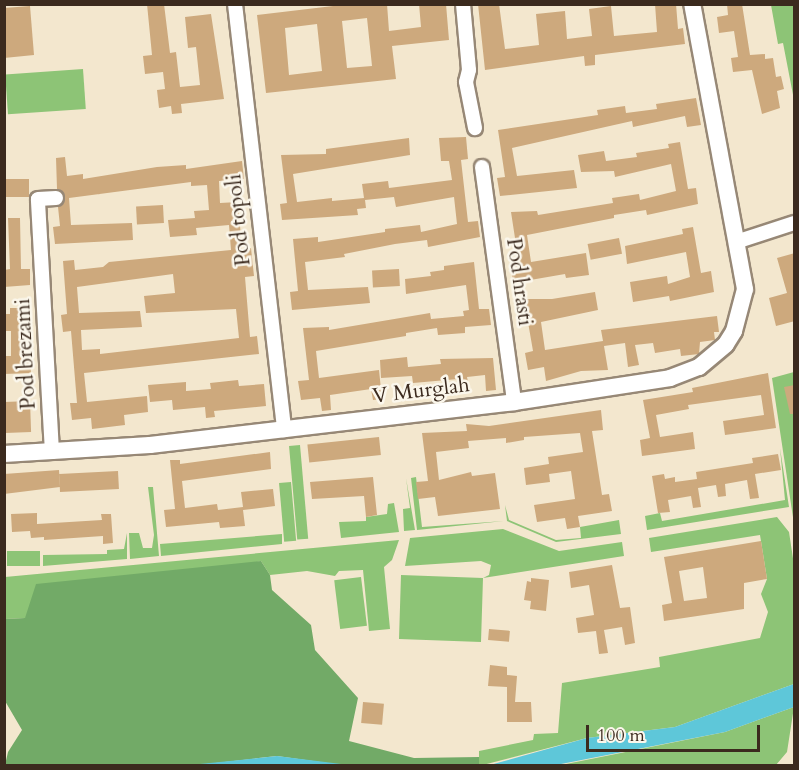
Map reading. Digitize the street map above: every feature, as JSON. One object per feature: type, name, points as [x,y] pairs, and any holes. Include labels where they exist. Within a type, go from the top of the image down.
[{"type":"street","name":"Pod topoli","points":[[235,4],[284,430]]},
{"type":"street","points":[[463,4],[469,70],[466,82],[475,128]]},
{"type":"street","name":"V Murglah","points":[[4,454],[52,452],[284,430],[514,402],[670,378],[699,367],[714,356],[734,331],[744,302],[743,274],[692,4]]},
{"type":"street","name":"Pod hrasti","points":[[482,167],[514,402]]},
{"type":"street","name":"Pod brezami","points":[[52,452],[38,199],[56,198]]},
{"type":"street","points":[[736,242],[795,223]]},
{"type":"green space","points":[[771,5],[794,5],[794,100],[783,43],[778,44]]},
{"type":"green space","points":[[83,69],[86,109],[8,114],[5,74]]},
{"type":"green space","points":[[794,372],[794,524],[772,378]]},
{"type":"green space","points":[[300,445],[308,539],[297,540],[289,446]]},
{"type":"green space","points":[[780,448],[789,507],[647,530],[645,516],[660,513],[662,521],[785,500]]},
{"type":"green space","points":[[416,477],[422,527],[504,521],[417,530],[411,478]]},
{"type":"green space","points":[[406,478],[415,530],[404,531],[403,509],[410,508]]},
{"type":"green space","points":[[291,482],[296,541],[284,542],[279,483]]},
{"type":"green space","points":[[148,487],[153,487],[159,556],[130,559],[129,533],[139,533],[143,548],[152,548],[154,535]]},
{"type":"green space","points":[[394,503],[399,532],[341,538],[339,522],[366,521],[366,517],[387,514],[388,504]]},
{"type":"green space","points":[[505,505],[509,520],[556,540],[581,538],[580,527],[619,520],[621,534],[556,542],[507,521]]},
{"type":"green space","points":[[777,517],[789,532],[794,565],[794,684],[675,727],[587,738],[479,766],[479,751],[533,740],[534,734],[558,733],[562,683],[660,667],[659,657],[760,638],[768,612],[761,594],[767,579],[760,535],[651,552],[649,538]]},
{"type":"green space","points":[[503,529],[559,551],[622,542],[624,556],[483,578],[489,575],[491,565],[481,561],[405,566],[410,538]]},
{"type":"green space","points":[[127,533],[127,559],[43,566],[43,555],[107,554],[107,550],[124,549]]},
{"type":"green space","points":[[282,534],[282,544],[161,556],[160,544]]},
{"type":"green space","points":[[399,540],[392,560],[384,567],[390,629],[369,631],[363,570],[339,571],[335,576],[307,571],[270,575],[261,561],[25,618],[5,619],[5,577]]},
{"type":"green space","points":[[7,551],[40,551],[40,566],[7,566]]},
{"type":"green space","points":[[261,561],[270,575],[272,590],[311,625],[315,650],[358,698],[349,741],[414,758],[479,757],[479,765],[349,766],[277,756],[189,766],[5,765],[8,752],[22,730],[5,701],[5,619],[25,618],[36,584]]},
{"type":"green space","points":[[401,575],[483,578],[481,642],[399,639]]},
{"type":"green space","points":[[361,577],[367,626],[340,629],[334,580]]},
{"type":"green space","points":[[794,707],[787,752],[776,765],[556,766],[725,732]]},
{"type":"water","points":[[794,684],[794,707],[725,732],[556,765],[490,765],[587,738],[675,727]]},
{"type":"water","points":[[277,756],[349,765],[190,765],[240,760]]},
{"type":"building","points":[[147,4],[164,4],[170,53],[176,52],[180,87],[200,85],[196,47],[188,48],[185,17],[211,14],[224,99],[181,104],[182,113],[172,114],[171,106],[159,108],[157,90],[165,89],[163,72],[145,74],[143,56],[152,55]]},
{"type":"building","points":[[350,4],[387,4],[389,31],[421,27],[419,4],[446,4],[449,40],[392,46],[396,79],[266,93],[257,15]],"holes":[[[367,18],[372,66],[347,68],[342,21]],[[317,24],[322,71],[289,75],[285,28]]]},
{"type":"building","points":[[478,4],[499,4],[505,49],[539,45],[536,14],[565,11],[567,39],[592,36],[589,9],[611,6],[614,36],[657,32],[655,4],[676,4],[678,29],[683,28],[685,44],[595,55],[595,65],[585,66],[584,56],[485,70]]},
{"type":"building","points":[[727,4],[742,4],[750,55],[765,54],[765,59],[773,58],[776,77],[781,76],[784,89],[777,91],[780,108],[762,114],[752,70],[733,72],[731,58],[738,57],[734,31],[719,33],[717,17],[728,15]]},
{"type":"building","points":[[30,6],[34,55],[4,58],[4,8]]},
{"type":"building","points":[[696,98],[701,125],[687,127],[685,116],[633,127],[632,121],[512,148],[517,176],[574,170],[577,188],[500,196],[497,178],[505,177],[498,130],[598,115],[597,110],[625,106],[626,113],[657,109],[656,104]]},
{"type":"building","points":[[466,137],[468,159],[461,160],[468,222],[478,221],[480,237],[428,247],[427,240],[395,244],[344,254],[345,257],[305,262],[308,290],[368,287],[370,303],[292,310],[290,292],[298,291],[293,239],[318,237],[318,242],[385,232],[385,229],[420,225],[421,232],[457,224],[454,197],[396,207],[394,197],[365,200],[366,208],[357,209],[358,215],[282,220],[280,204],[287,203],[281,155],[326,154],[326,149],[409,138],[410,155],[293,174],[297,202],[332,198],[332,201],[364,198],[362,184],[388,181],[389,188],[452,180],[449,161],[441,161],[439,138]]},
{"type":"building","points":[[680,142],[688,189],[696,188],[698,204],[647,215],[646,210],[614,215],[614,218],[527,235],[531,262],[586,253],[589,275],[566,278],[565,274],[513,283],[511,266],[519,264],[511,212],[537,211],[538,215],[613,203],[612,198],[639,194],[640,200],[676,191],[671,164],[615,177],[614,171],[581,172],[578,155],[604,151],[606,161],[637,157],[636,153],[669,148],[668,144]]},
{"type":"building","points":[[65,157],[67,176],[83,174],[83,179],[157,167],[186,165],[186,169],[242,161],[244,179],[219,181],[220,203],[238,202],[242,249],[251,248],[254,276],[245,277],[250,337],[257,336],[259,354],[84,373],[87,402],[147,396],[148,412],[124,415],[125,425],[92,429],[91,418],[72,420],[70,403],[77,403],[71,331],[63,332],[61,315],[67,314],[63,261],[74,260],[75,270],[103,267],[109,262],[231,250],[229,225],[196,228],[197,235],[170,237],[168,220],[195,218],[194,211],[209,210],[207,185],[191,186],[191,182],[69,198],[71,225],[132,223],[133,240],[55,244],[53,227],[60,226],[58,207],[65,198],[57,189],[56,158]],"holes":[[[173,274],[175,293],[144,296],[146,313],[236,309],[239,338],[100,354],[100,349],[82,350],[81,330],[142,327],[140,311],[79,313],[77,287]]]},
{"type":"building","points":[[4,179],[29,179],[29,197],[4,197]]},
{"type":"building","points":[[163,205],[164,223],[137,224],[136,206]]},
{"type":"building","points":[[8,218],[20,218],[21,269],[30,269],[30,285],[4,287],[4,270],[10,269]]},
{"type":"building","points":[[693,227],[701,273],[711,271],[714,292],[670,301],[669,296],[633,302],[630,282],[667,276],[668,284],[690,277],[686,252],[627,264],[625,246],[683,234],[682,229]]},
{"type":"building","points":[[619,238],[622,254],[591,260],[588,244]]},
{"type":"building","points":[[795,253],[795,321],[776,326],[769,298],[787,293],[777,258]]},
{"type":"building","points":[[474,262],[479,309],[489,309],[491,325],[465,327],[465,333],[438,335],[437,328],[406,333],[406,336],[316,351],[319,378],[379,370],[382,399],[373,400],[371,389],[330,395],[331,410],[322,411],[320,398],[301,400],[298,381],[309,380],[303,328],[329,327],[329,330],[430,313],[431,319],[464,316],[463,311],[469,310],[466,285],[406,294],[405,279],[431,276],[430,272],[444,270],[444,266]]},
{"type":"building","points":[[399,269],[400,286],[373,287],[372,270]]},
{"type":"building","points":[[595,292],[598,310],[541,322],[545,350],[603,341],[601,330],[717,316],[719,332],[714,332],[715,340],[700,342],[699,354],[681,356],[680,349],[655,353],[653,343],[635,345],[639,365],[628,367],[625,343],[604,346],[608,370],[581,371],[546,381],[544,367],[528,370],[525,353],[533,351],[524,299],[552,299]]},
{"type":"building","points":[[10,308],[21,308],[22,356],[30,356],[31,373],[4,374],[5,356],[11,356],[11,331],[4,331],[4,314],[10,314]]},
{"type":"building","points":[[407,357],[408,367],[441,364],[440,359],[493,358],[496,390],[486,391],[485,375],[467,377],[468,382],[459,383],[458,379],[413,383],[412,376],[381,378],[380,360]]},
{"type":"building","points":[[768,373],[776,428],[725,435],[723,421],[764,415],[761,395],[688,405],[689,409],[656,415],[660,437],[693,432],[695,449],[642,456],[640,440],[650,438],[643,400],[693,392],[692,388]]},
{"type":"building","points":[[238,380],[239,386],[264,384],[266,406],[214,411],[215,417],[206,418],[205,407],[173,410],[172,400],[150,402],[148,385],[186,382],[186,391],[211,389],[210,383]]},
{"type":"building","points":[[795,385],[795,414],[790,414],[784,387]]},
{"type":"building","points":[[30,401],[31,432],[5,433],[4,402]]},
{"type":"building","points":[[601,410],[603,430],[592,431],[602,495],[609,494],[612,511],[578,516],[580,527],[567,529],[565,518],[537,522],[534,505],[575,499],[571,471],[549,474],[550,482],[526,485],[524,468],[549,464],[548,457],[583,452],[580,433],[524,437],[524,440],[506,443],[506,438],[468,441],[469,448],[436,452],[439,480],[471,472],[472,476],[495,473],[500,509],[438,516],[435,497],[418,499],[416,482],[428,481],[422,433],[467,431],[466,424],[489,426]]},
{"type":"building","points":[[379,437],[381,455],[309,462],[307,445]]},
{"type":"building","points":[[270,452],[271,469],[182,481],[185,508],[217,504],[218,510],[243,507],[241,492],[273,489],[275,506],[243,510],[245,526],[220,528],[219,522],[166,527],[164,510],[175,509],[170,460],[180,460],[180,464]]},
{"type":"building","points":[[778,454],[781,470],[755,474],[759,498],[750,499],[747,480],[725,484],[726,496],[718,497],[716,485],[698,488],[701,507],[693,508],[691,496],[668,500],[670,512],[658,513],[652,476],[664,474],[665,479],[675,477],[675,482],[697,479],[696,472],[753,463],[752,458]]},
{"type":"building","points":[[59,470],[60,487],[4,494],[4,474]]},
{"type":"building","points":[[118,471],[119,489],[60,492],[59,474]]},
{"type":"building","points":[[373,477],[377,515],[366,517],[364,496],[312,499],[310,482]]},
{"type":"building","points":[[37,513],[37,524],[102,520],[101,514],[111,514],[113,543],[103,544],[103,536],[44,540],[44,537],[31,538],[30,531],[12,532],[11,514]]},
{"type":"building","points":[[761,541],[767,579],[744,583],[744,609],[664,621],[662,605],[672,603],[664,557]],"holes":[[[703,567],[707,598],[684,601],[679,571]]]},
{"type":"building","points":[[612,565],[620,608],[630,607],[635,643],[625,645],[622,627],[604,630],[608,653],[599,654],[596,631],[578,633],[576,618],[594,615],[589,585],[571,588],[569,572]]},
{"type":"building","points":[[531,578],[549,580],[546,611],[530,609],[531,601],[524,600],[527,581],[531,582]]},
{"type":"building","points":[[489,629],[510,631],[509,642],[488,640]]},
{"type":"building","points":[[490,665],[507,667],[507,675],[517,676],[515,702],[531,702],[532,722],[507,722],[507,687],[488,686]]},
{"type":"building","points":[[363,702],[384,704],[382,725],[361,723]]}]
